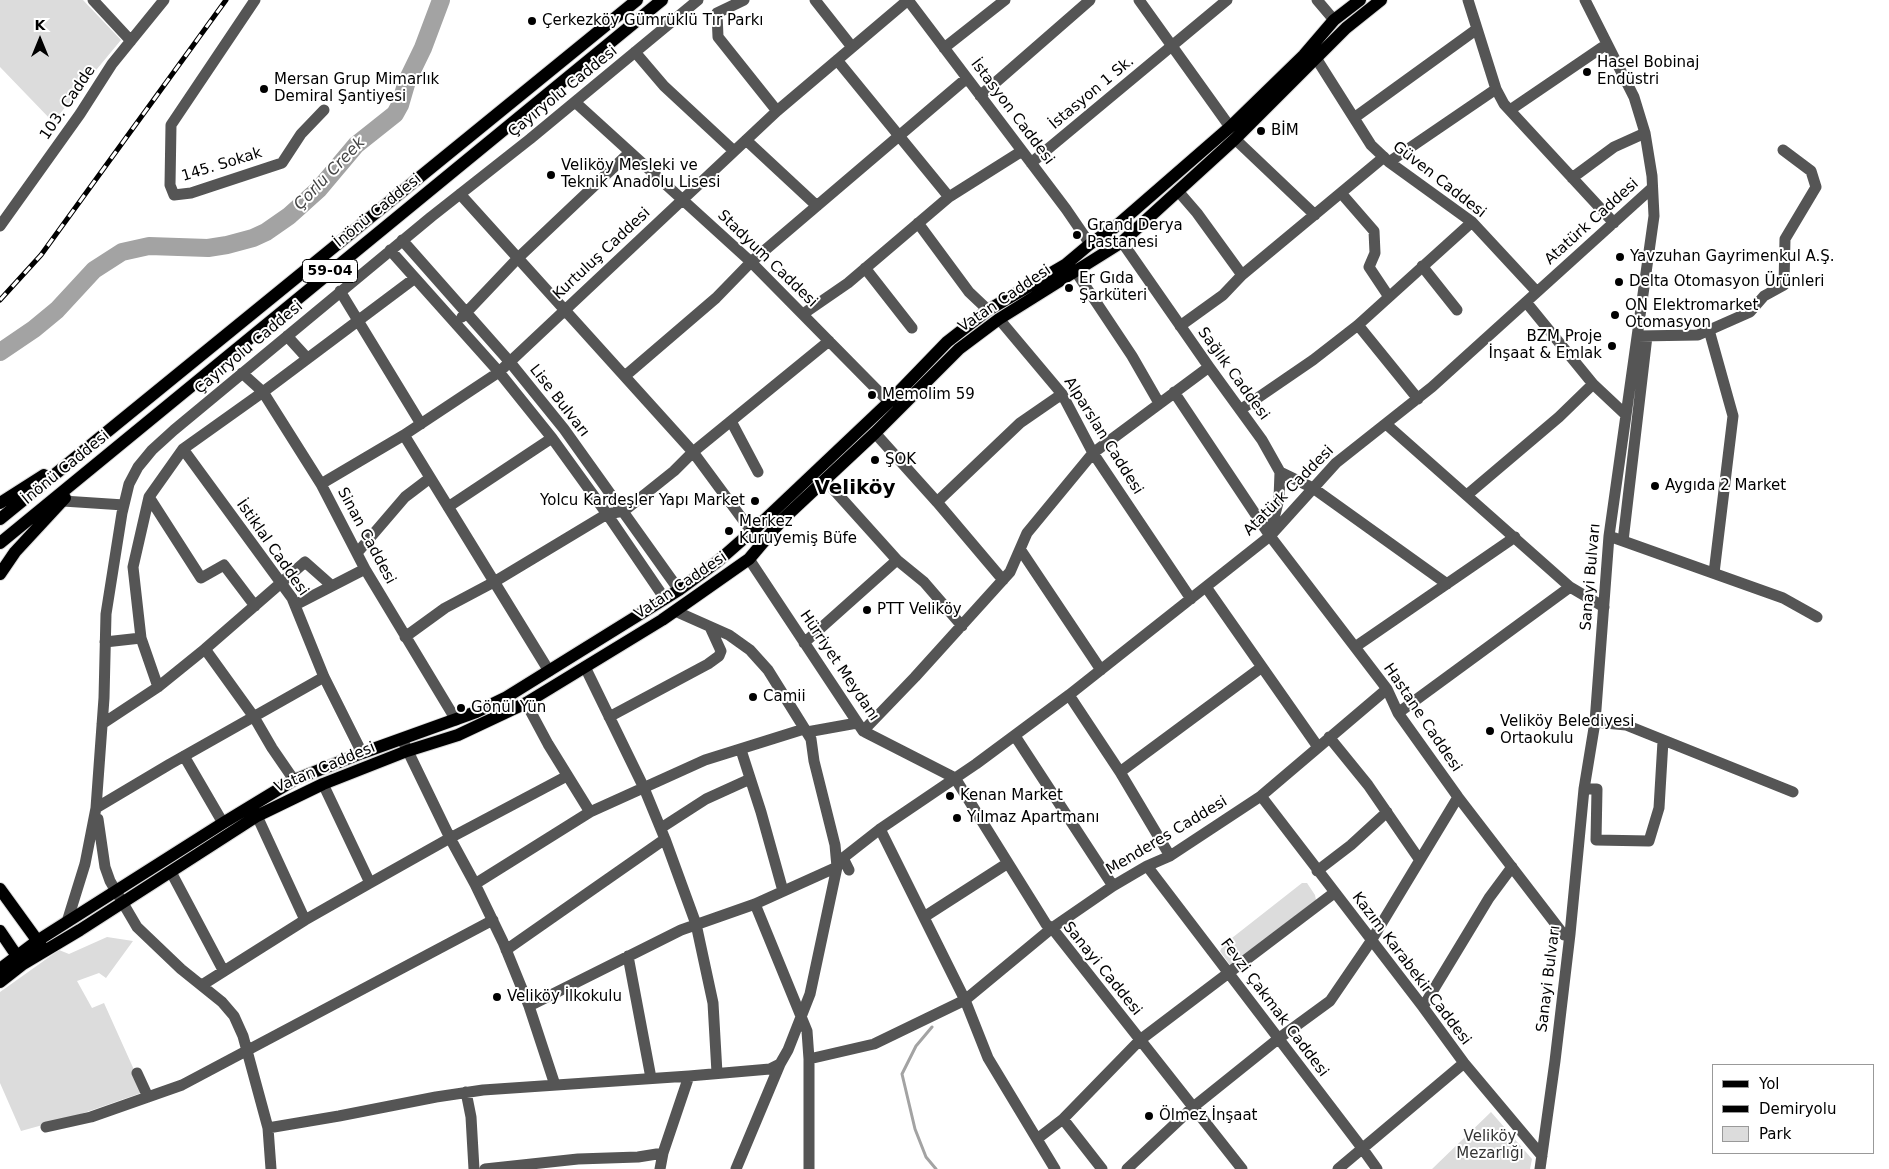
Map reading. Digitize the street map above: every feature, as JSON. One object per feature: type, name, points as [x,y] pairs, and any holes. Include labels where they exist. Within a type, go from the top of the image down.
[{"type":"main road","name":"59-04","points":[[0,519],[638,0]]},
{"type":"main road","name":"İnönü Caddesi","points":[[0,543],[281,310],[662,0]]},
{"type":"main road","name":"Vatan Caddesi","points":[[20,960],[37,941],[67,922],[171,872],[257,816],[323,784],[407,751],[458,735],[526,703],[675,611],[749,559],[782,520],[875,433],[959,349],[999,319],[1111,250],[1178,191],[1233,133],[1334,20],[1360,0]]},
{"type":"main road","name":"Vatan Caddesi","points":[[20,960],[45,951],[223,822],[294,780],[362,753],[456,720],[505,698],[680,590],[718,562],[752,532],[889,402],[947,342],[988,310],[1065,265],[1090,244],[1115,227],[1233,133],[1316,58],[1346,28],[1381,0]]},
{"type":"main road","points":[[1102,236],[1111,250]]},
{"type":"main road","points":[[0,502],[92,444]]},
{"type":"main road","points":[[0,574],[15,552],[95,466]]},
{"type":"main road","points":[[0,889],[45,951]]},
{"type":"main road","points":[[0,931],[20,960]]},
{"type":"main road","points":[[0,969],[20,960]]},
{"type":"main road","points":[[0,982],[20,960]]},
{"type":"street","points":[[93,0],[131,41]]},
{"type":"street","name":"103. Cadde","points":[[0,226],[80,114],[112,64],[164,0]]},
{"type":"street","name":"145. Sokak","points":[[255,0],[171,125],[170,185],[174,195],[191,193],[282,163],[301,134],[324,110]]},
{"type":"street","name":"Çayıryolu Caddesi","points":[[96,808],[108,606],[124,505],[129,484],[138,467],[152,450],[340,291],[575,102],[698,0]]},
{"type":"street","points":[[744,0],[717,13],[718,37],[777,111]]},
{"type":"street","points":[[816,0],[852,47]]},
{"type":"street","name":"Kurtuluş Caddesi","points":[[321,484],[404,435],[499,372],[777,111],[908,0]]},
{"type":"street","name":"İstasyon Caddesi","points":[[908,0],[1031,162],[1090,244]]},
{"type":"street","points":[[944,48],[1005,0]]},
{"type":"street","points":[[980,96],[1090,0]]},
{"type":"street","points":[[1139,0],[1233,133],[1315,215]]},
{"type":"street","name":"İstasyon 1 Sk.","points":[[1031,162],[1227,0]]},
{"type":"street","points":[[1318,0],[1334,20]]},
{"type":"street","points":[[1468,0],[1496,89],[1504,104],[1614,223]]},
{"type":"street","name":"Sanayi Bulvarı","points":[[1540,1169],[1570,934],[1584,789],[1595,722],[1609,536],[1626,415],[1642,336],[1654,216],[1645,133],[1634,98],[1585,0]]},
{"type":"street","points":[[1354,118],[1477,28]]},
{"type":"street","points":[[1510,110],[1607,44]]},
{"type":"street","points":[[635,52],[664,86],[734,151]]},
{"type":"street","name":"Güven Caddesi","points":[[1316,58],[1372,144],[1387,159],[1472,222],[1537,292]]},
{"type":"street","points":[[837,60],[949,197]]},
{"type":"street","points":[[625,376],[716,298],[752,262],[967,78]]},
{"type":"street","points":[[1180,326],[1223,295],[1242,275],[1342,193],[1387,159],[1496,89]]},
{"type":"street","name":"Stadyum Caddesi","points":[[575,102],[752,262],[889,402]]},
{"type":"street","points":[[1572,178],[1614,147],[1645,133]]},
{"type":"street","points":[[746,140],[817,206]]},
{"type":"street","points":[[1622,541],[1642,336],[1698,335],[1750,312],[1764,296],[1784,285],[1785,239],[1816,187],[1812,171],[1783,150]]},
{"type":"street","points":[[803,314],[848,283],[949,197],[1022,151]]},
{"type":"street","points":[[457,325],[466,312],[497,282],[518,258],[630,152]]},
{"type":"street","name":"Atatürk Caddesi","points":[[529,1006],[680,930],[755,904],[840,862],[880,829],[1015,736],[1270,536],[1336,463],[1418,399],[1652,188]]},
{"type":"street","points":[[1178,191],[1197,212],[1242,275]]},
{"type":"street","points":[[1342,193],[1374,231],[1375,253],[1369,267],[1389,297]]},
{"type":"street","points":[[460,194],[693,452],[752,532]]},
{"type":"street","points":[[1240,410],[1313,360],[1358,325],[1472,222]]},
{"type":"street","points":[[918,224],[969,292],[988,310]]},
{"type":"street","name":"Lise Bulvarı","points":[[402,240],[509,362],[564,429],[680,590]]},
{"type":"street","name":"Sağlık Caddesi","points":[[1122,242],[1262,440],[1280,472]]},
{"type":"street","name":"Lise Bulvarı","points":[[390,250],[499,372],[552,438],[665,599]]},
{"type":"street","points":[[1422,266],[1457,310]]},
{"type":"street","points":[[865,268],[912,328]]},
{"type":"street","points":[[1076,272],[1132,356],[1159,403]]},
{"type":"street","points":[[158,687],[141,638],[133,567],[149,497],[182,448],[263,392],[415,278]]},
{"type":"street","points":[[340,291],[421,424]]},
{"type":"street","points":[[1526,302],[1593,384],[1626,415]]},
{"type":"street","name":"Alparslan Caddesi","points":[[999,319],[1062,394],[1093,453],[1191,599]]},
{"type":"street","points":[[1358,325],[1418,399]]},
{"type":"street","points":[[1709,330],[1733,416],[1714,573]]},
{"type":"street","points":[[287,336],[307,358]]},
{"type":"street","points":[[405,637],[445,608],[494,582],[607,514],[624,511],[829,341]]},
{"type":"street","points":[[475,884],[590,812],[704,760],[805,730],[860,727],[962,626],[1010,572],[1027,533],[1093,453],[1209,367]]},
{"type":"street","name":"Sinan Caddesi","points":[[242,373],[263,392],[321,484],[365,569],[456,720]]},
{"type":"street","points":[[1466,495],[1559,417],[1593,384]]},
{"type":"street","name":"Hastane Caddesi","points":[[1174,392],[1270,536],[1387,689],[1398,713],[1458,797],[1564,935],[1570,934]]},
{"type":"street","points":[[937,502],[1020,423],[1062,394]]},
{"type":"street","points":[[552,438],[555,419]]},
{"type":"street","points":[[731,421],[758,472]]},
{"type":"street","points":[[1386,424],[1570,587],[1604,607]]},
{"type":"street","points":[[448,507],[564,429]]},
{"type":"street","points":[[875,433],[1003,580]]},
{"type":"street","points":[[404,435],[549,671]]},
{"type":"street","name":"İstiklal Caddesi","points":[[182,448],[292,598],[324,678],[362,753]]},
{"type":"street","points":[[1270,536],[1279,500],[1280,472],[1313,488],[1447,584]]},
{"type":"street","points":[[357,553],[405,497],[430,478]]},
{"type":"street","points":[[825,480],[897,560],[924,582],[962,626]]},
{"type":"street","points":[[149,497],[201,578],[224,565],[255,606]]},
{"type":"street","points":[[63,501],[124,505]]},
{"type":"street","points":[[1609,536],[1783,598],[1817,617]]},
{"type":"street","points":[[1355,647],[1515,537]]},
{"type":"street","points":[[1020,550],[1101,670]]},
{"type":"street","name":"Hürriyet Meydanı","points":[[749,559],[860,727],[955,778]]},
{"type":"street","points":[[804,643],[897,560]]},
{"type":"street","points":[[102,724],[158,687],[206,649],[305,562],[331,585]]},
{"type":"street","points":[[295,605],[365,569]]},
{"type":"street","points":[[1206,586],[1318,747]]},
{"type":"street","points":[[1398,713],[1570,587]]},
{"type":"street","points":[[675,611],[729,636],[750,650],[768,670],[811,739],[814,761],[840,862],[810,994],[788,1050],[780,1064],[736,1169]]},
{"type":"street","points":[[609,717],[708,664],[719,656],[720,651],[710,627]]},
{"type":"street","points":[[105,642],[141,638]]},
{"type":"street","points":[[206,649],[254,716],[272,748],[294,780]]},
{"type":"street","points":[[585,667],[644,788],[696,924],[713,1003],[717,1073]]},
{"type":"street","points":[[1120,772],[1262,667]]},
{"type":"street","points":[[67,922],[86,864],[96,808],[254,716],[324,678]]},
{"type":"street","name":"Menderes Caddesi","points":[[809,1059],[874,1044],[965,1000],[1052,928],[1113,886],[1147,866],[1170,856],[1261,796],[1387,689]]},
{"type":"street","points":[[1069,695],[1120,772],[1170,856]]},
{"type":"street","points":[[526,703],[548,744],[590,812]]},
{"type":"street","points":[[1595,722],[1626,726],[1793,792]]},
{"type":"street","points":[[1015,736],[1113,886]]},
{"type":"street","points":[[1329,737],[1368,785],[1419,859]]},
{"type":"street","points":[[402,739],[450,838],[493,920],[529,1006],[555,1085]]},
{"type":"street","points":[[1584,789],[1597,789],[1596,840],[1649,841],[1659,808],[1663,741]]},
{"type":"street","points":[[741,750],[762,812],[783,891]]},
{"type":"street","points":[[184,756],[223,822]]},
{"type":"street","points":[[202,985],[305,920],[450,838],[568,776]]},
{"type":"street","name":"Sanayi Caddesi","points":[[955,778],[1046,924],[1052,928],[1239,1168]]},
{"type":"street","points":[[506,950],[663,834],[706,799],[750,779]]},
{"type":"street","points":[[323,784],[370,883]]},
{"type":"street","name":"Kazım Karabekir Caddesi","points":[[1261,796],[1464,1063],[1542,1156]]},
{"type":"street","points":[[1128,1169],[1192,1108],[1278,1038],[1330,1002],[1371,941],[1458,797]]},
{"type":"street","points":[[96,808],[105,867],[137,927],[181,969],[222,1002],[234,1016],[247,1051],[268,1128],[272,1169]]},
{"type":"street","points":[[1317,871],[1351,845],[1386,812]]},
{"type":"street","points":[[257,816],[305,920]]},
{"type":"street","points":[[880,829],[965,1000],[988,1058],[1055,1169]]},
{"type":"street","points":[[1580,833],[1596,834]]},
{"type":"street","points":[[840,862],[849,870]]},
{"type":"street","points":[[924,917],[1008,862]]},
{"type":"street","name":"Fevzi Çakmak Caddesi","points":[[1147,866],[1376,1169]]},
{"type":"street","points":[[1422,1007],[1489,898],[1512,867]]},
{"type":"street","points":[[171,872],[223,970]]},
{"type":"street","points":[[1037,1139],[1063,1119],[1140,1040],[1334,893]]},
{"type":"street","points":[[755,904],[807,1031],[809,1059],[809,1169]]},
{"type":"street","points":[[46,1126],[91,1118],[182,1085],[493,920]]},
{"type":"street","points":[[628,956],[651,1078]]},
{"type":"street","points":[[1338,1169],[1464,1063]]},
{"type":"street","points":[[268,1128],[466,1092],[770,1069],[780,1064]]},
{"type":"street","points":[[137,1073],[148,1097]]},
{"type":"street","points":[[660,1169],[663,1153],[689,1076]]},
{"type":"street","points":[[466,1092],[474,1169]]},
{"type":"street","points":[[1063,1119],[1102,1169]]},
{"type":"street","points":[[484,1169],[578,1159],[638,1157],[663,1153]]},
{"type":"green space","points":[[0,0],[83,0],[121,40],[53,122],[0,67]]},
{"type":"green space","points":[[1302,883],[1307,883],[1316,900],[1230,965],[1220,951],[1223,945]]},
{"type":"green space","points":[[107,937],[133,941],[106,978],[99,973],[77,981],[92,1008],[104,1003],[144,1092],[75,1116],[21,1131],[0,1083],[0,992],[59,950],[69,954]]},
{"type":"green space","name":"Veliköy Mezarlığı","points":[[1491,1112],[1532,1159],[1530,1169],[1432,1169]]},
{"type":"waterway","name":"Çorlu Creek","points":[[0,352],[34,329],[57,310],[94,270],[122,252],[149,246],[208,248],[227,245],[253,238],[266,232],[289,216],[319,189],[356,145],[395,114],[441,0]]},
{"type":"waterway","points":[[932,1027],[916,1046],[902,1074],[915,1129],[926,1157],[936,1169]]},
{"type":"railway","points":[[0,300],[41,255],[226,0]]},
{"type":"place","name":"Çerkezköy Gümrüklü Tır Parkı","points":[[532,21]]},
{"type":"place","name":"Hasel Bobinaj Endüstri","points":[[1587,72]]},
{"type":"place","name":"Mersan Grup Mimarlık Demiral Şantiyesi","points":[[264,89]]},
{"type":"place","name":"BİM","points":[[1261,131]]},
{"type":"place","name":"Veliköy Mesleki ve Teknik Anadolu Lisesi","points":[[551,175]]},
{"type":"place","name":"Grand Derya Pastanesi","points":[[1077,235]]},
{"type":"place","name":"Yavzuhan Gayrimenkul A.Ş.","points":[[1620,257]]},
{"type":"place","name":"Delta Otomasyon Ürünleri","points":[[1619,282]]},
{"type":"place","name":"Er Gıda Şarküteri","points":[[1069,288]]},
{"type":"place","name":"ON Elektromarket Otomasyon","points":[[1615,315]]},
{"type":"place","name":"BZM Proje İnşaat & Emlak","points":[[1612,346]]},
{"type":"place","name":"Memolim 59","points":[[872,395]]},
{"type":"place","name":"ŞOK","points":[[875,460]]},
{"type":"place","name":"Aygıda 2 Market","points":[[1655,486]]},
{"type":"place","name":"Yolcu Kardeşler Yapı Market","points":[[755,501]]},
{"type":"place","name":"Merkez Kuruyemiş Büfe","points":[[729,531]]},
{"type":"place","name":"PTT Veliköy","points":[[867,610]]},
{"type":"place","name":"Camii","points":[[753,697]]},
{"type":"place","name":"Gönül Yün","points":[[461,708]]},
{"type":"place","name":"Veliköy Belediyesi Ortaokulu","points":[[1490,731]]},
{"type":"place","name":"Kenan Market","points":[[950,796]]},
{"type":"place","name":"Yılmaz Apartmanı","points":[[957,818]]},
{"type":"place","name":"Veliköy İlkokulu","points":[[497,997]]},
{"type":"place","name":"Ölmez İnşaat","points":[[1149,1116]]},
{"type":"district","name":"Veliköy","points":[[855,489]]}]
